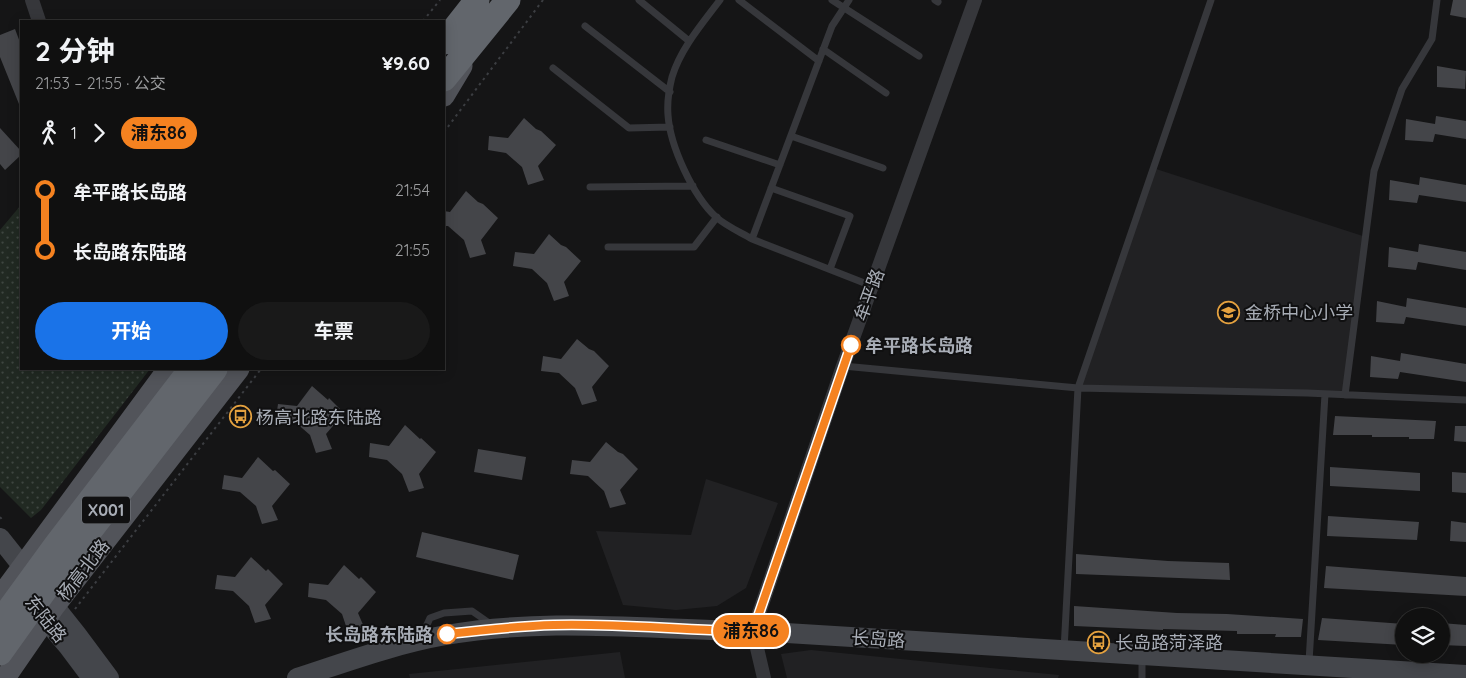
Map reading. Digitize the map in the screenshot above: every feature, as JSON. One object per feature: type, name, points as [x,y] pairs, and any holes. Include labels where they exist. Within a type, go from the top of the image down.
[{"type":"highway","points":[[445,41],[479,10],[508,0]]},
{"type":"highway","points":[[445,78],[479,10]]},
{"type":"highway","name":"杨高北路","points":[[0,622],[56,545],[190,370]]},
{"type":"highway","name":"杨高北路","points":[[0,653],[55,576],[214,370]]},
{"type":"main road","points":[[445,35],[479,10]]},
{"type":"main road","points":[[445,94],[479,10]]},
{"type":"main road","name":"X001","points":[[0,597],[167,370]]},
{"type":"main road","name":"杨高北路","points":[[5,678],[55,616],[238,370]]},
{"type":"street","points":[[32,0],[39,20]]},
{"type":"street","name":"牟平路","points":[[753,631],[843,366],[976,0]]},
{"type":"street","name":"东陆路","points":[[0,538],[18,572],[55,616],[77,635],[109,678]]},
{"type":"street","name":"东陆路","points":[[0,561],[18,572]]},
{"type":"street","name":"东陆路","points":[[55,616],[68,646],[92,678]]},
{"type":"street","name":"长岛路","points":[[297,678],[320,674],[398,646],[446,634],[497,628],[564,625],[753,631],[1466,675]]},
{"type":"street","points":[[753,631],[764,678]]},
{"type":"lane","points":[[639,0],[689,41]]},
{"type":"lane","points":[[720,0],[689,41],[675,70],[670,92],[668,118],[685,172],[699,198],[717,218],[752,239],[872,286]]},
{"type":"lane","points":[[739,0],[819,61]]},
{"type":"lane","points":[[832,0],[919,56]]},
{"type":"lane","points":[[752,239],[832,26],[849,0]]},
{"type":"lane","points":[[1064,650],[1078,388],[1211,0]]},
{"type":"lane","points":[[1345,395],[1374,171],[1402,90],[1432,39],[1437,0]]},
{"type":"lane","points":[[585,26],[670,92]]},
{"type":"lane","points":[[823,49],[886,93]]},
{"type":"lane","points":[[553,68],[629,128],[670,126]]},
{"type":"lane","points":[[791,136],[883,168]]},
{"type":"lane","points":[[706,140],[780,165]]},
{"type":"lane","points":[[590,187],[693,186]]},
{"type":"lane","points":[[771,188],[850,216],[830,269]]},
{"type":"lane","points":[[608,247],[694,247],[717,218]]},
{"type":"lane","points":[[843,366],[1078,388],[1325,394],[1466,400]]},
{"type":"lane","points":[[1309,665],[1325,394]]},
{"type":"lane","points":[[1142,655],[1142,678]]},
{"type":"path","points":[[424,20],[440,0]]},
{"type":"path","points":[[445,131],[544,0]]},
{"type":"path","points":[[55,616],[260,370]]},
{"type":"shaded area","name":"金桥中心小学","points":[[1153,168],[1366,237],[1345,395],[1078,388]]},
{"type":"shaded area","points":[[20,206],[20,370],[149,370],[41,510],[31,518],[0,487],[0,230]]},
{"type":"shaded area","points":[[706,479],[778,503],[746,588],[717,606],[676,610],[623,605],[596,531],[691,535]]},
{"type":"shaded area","points":[[811,650],[1059,675],[1058,678],[787,678],[781,654]]},
{"type":"shaded area","points":[[620,652],[625,678],[410,678],[409,674]]},
{"type":"building","points":[[1453,0],[1466,0],[1466,18],[1450,15]]},
{"type":"building","points":[[15,29],[20,42],[20,107],[0,57],[0,35]]},
{"type":"building","points":[[1437,66],[1466,71],[1465,89],[1437,87]]},
{"type":"building","points":[[1436,116],[1466,121],[1466,139],[1435,134],[1433,142],[1405,140],[1406,119],[1435,124]]},
{"type":"building","points":[[524,118],[556,145],[538,166],[544,180],[528,185],[522,167],[506,153],[488,150],[489,136],[508,138]]},
{"type":"building","points":[[0,128],[20,150],[20,156],[5,170],[0,164]]},
{"type":"building","points":[[1420,177],[1466,185],[1466,202],[1419,195],[1417,203],[1389,200],[1390,180],[1419,185]]},
{"type":"building","points":[[466,191],[498,218],[481,240],[486,254],[470,258],[464,240],[448,226],[445,226],[445,211],[450,212]]},
{"type":"building","points":[[549,234],[581,261],[564,282],[569,296],[554,301],[547,283],[532,269],[513,266],[515,252],[534,254]]},
{"type":"building","points":[[1419,244],[1466,252],[1466,270],[1418,262],[1416,270],[1388,267],[1389,247],[1418,252]]},
{"type":"building","points":[[1407,298],[1466,308],[1466,326],[1406,317],[1404,324],[1376,322],[1377,301],[1406,307]]},
{"type":"building","points":[[577,339],[594,351],[609,366],[592,387],[597,401],[582,405],[575,388],[559,373],[541,371],[543,356],[561,359]]},
{"type":"building","points":[[1401,353],[1466,364],[1466,382],[1400,372],[1398,379],[1370,377],[1371,356],[1400,361]]},
{"type":"building","points":[[312,386],[328,400],[329,398],[344,413],[326,434],[332,449],[316,453],[310,435],[294,421],[276,418],[278,404],[297,406]]},
{"type":"building","points":[[1335,416],[1436,421],[1434,439],[1372,437],[1372,435],[1333,435]]},
{"type":"building","points":[[405,425],[436,452],[419,474],[424,488],[409,492],[402,474],[387,460],[369,457],[370,443],[389,446]]},
{"type":"building","points":[[1455,426],[1466,426],[1466,442],[1454,441]]},
{"type":"building","points":[[606,442],[623,454],[638,469],[620,490],[626,504],[610,508],[604,491],[588,476],[570,474],[572,460],[590,462]]},
{"type":"building","points":[[478,449],[526,457],[522,480],[474,472]]},
{"type":"building","points":[[258,457],[290,484],[272,506],[278,520],[262,524],[256,506],[240,492],[222,489],[224,475],[242,478]]},
{"type":"building","points":[[1330,467],[1420,473],[1420,491],[1330,486]]},
{"type":"building","points":[[1452,472],[1466,473],[1466,493],[1452,492]]},
{"type":"building","points":[[1328,516],[1419,522],[1417,540],[1327,536]]},
{"type":"building","points":[[1451,521],[1466,523],[1466,542],[1450,541]]},
{"type":"building","points":[[422,532],[519,555],[513,580],[416,557]]},
{"type":"building","points":[[1076,554],[1168,561],[1229,563],[1230,580],[1076,574]]},
{"type":"building","points":[[251,557],[266,571],[268,569],[283,584],[265,605],[271,619],[255,623],[249,606],[233,591],[215,589],[217,575],[235,577]]},
{"type":"building","points":[[344,565],[359,579],[361,577],[376,592],[358,613],[364,627],[348,632],[342,614],[326,600],[308,597],[309,583],[328,585]]},
{"type":"building","points":[[1326,566],[1466,577],[1466,596],[1324,588]]},
{"type":"building","points":[[1074,606],[1303,619],[1301,637],[1275,637],[1276,634],[1237,634],[1237,631],[1074,626]]},
{"type":"building","points":[[1322,618],[1395,623],[1395,644],[1318,640]]},
{"type":"building","points":[[1450,624],[1466,625],[1466,646],[1450,645]]},
{"type":"bus line","name":"浦东86","points":[[447,634],[497,628],[555,625],[753,631],[851,345]]},
{"type":"place","name":"金桥中心小学","points":[[1229,312]]},
{"type":"place","name":"牟平路长岛路","points":[[851,345]]},
{"type":"place","name":"杨高北路东陆路","points":[[240,417]]},
{"type":"place","name":"长岛路东陆路","points":[[447,634]]},
{"type":"place","name":"长岛路菏泽路","points":[[1099,642]]}]
